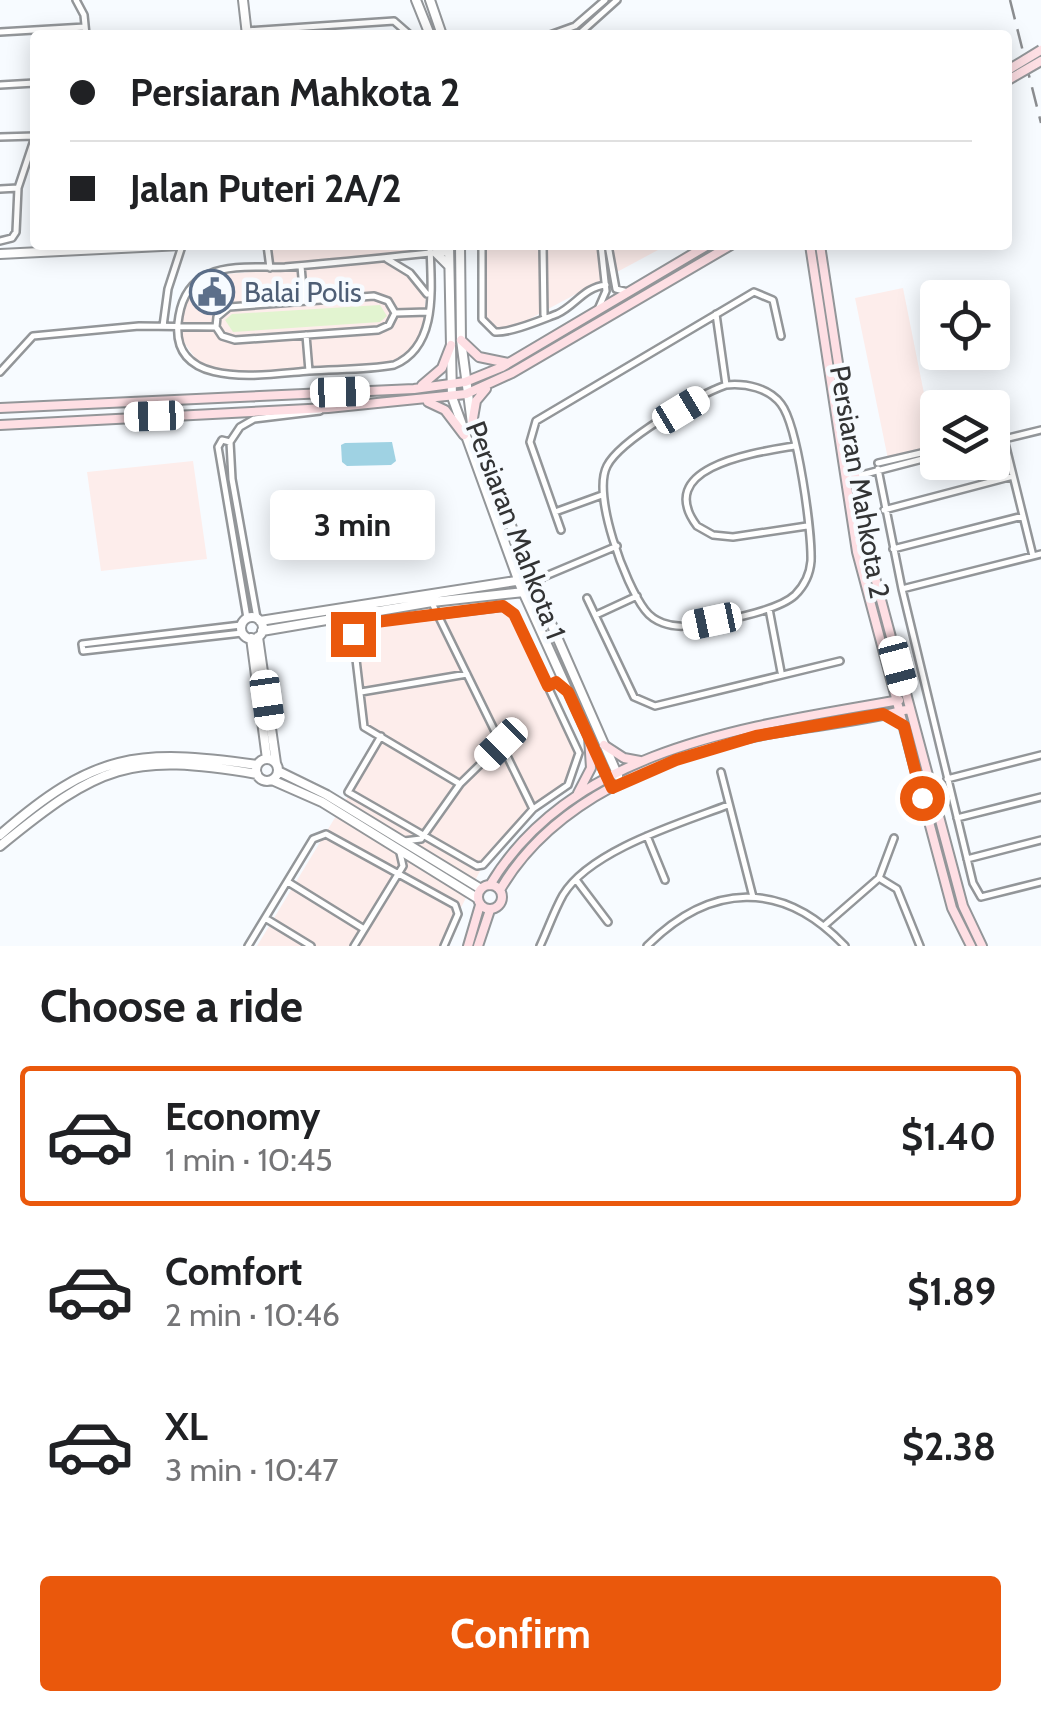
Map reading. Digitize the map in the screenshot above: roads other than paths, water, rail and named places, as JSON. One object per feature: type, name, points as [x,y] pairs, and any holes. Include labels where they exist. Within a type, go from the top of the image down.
[{"type":"main road","points":[[1012,68],[1041,50]]},
{"type":"main road","points":[[1012,78],[1041,61]]},
{"type":"main road","points":[[0,408],[414,389],[464,382],[508,362],[699,250]]},
{"type":"main road","points":[[0,425],[426,402],[466,394],[498,381],[722,250]]},
{"type":"main road","name":"Persiaran Mahkota 2","points":[[811,250],[850,478],[902,699],[963,906],[982,946]]},
{"type":"main road","name":"Persiaran Mahkota 2","points":[[821,250],[857,552],[902,699]]},
{"type":"main road","points":[[461,340],[479,357],[508,362]]},
{"type":"main road","points":[[414,389],[442,368],[451,345]]},
{"type":"main road","points":[[472,424],[476,402],[498,381]]},
{"type":"main road","points":[[426,402],[445,410],[464,435]]},
{"type":"main road","points":[[878,704],[894,682]]},
{"type":"main road","points":[[478,946],[490,910],[502,901],[500,890],[519,856],[556,820],[612,788],[620,778],[648,761],[753,725],[902,699]]},
{"type":"main road","points":[[468,946],[482,894],[511,852],[554,808],[607,778],[620,778],[756,736],[905,710]]},
{"type":"main road","name":"Persiaran Mahkota 2","points":[[905,710],[904,726],[952,908],[971,946]]},
{"type":"main road","points":[[883,714],[904,726]]},
{"type":"main road","points":[[575,797],[590,768],[588,737]]},
{"type":"main road","points":[[604,745],[624,758],[648,761]]},
{"type":"main road","points":[[482,894],[500,890]]},
{"type":"main road","points":[[482,894],[490,910]]},
{"type":"street","points":[[76,0],[85,30]]},
{"type":"street","points":[[244,0],[246,30]]},
{"type":"street","points":[[416,0],[428,30]]},
{"type":"street","points":[[430,0],[442,30]]},
{"type":"street","points":[[561,30],[581,21],[605,0]]},
{"type":"street","points":[[586,30],[617,0]]},
{"type":"street","points":[[581,21],[582,30]]},
{"type":"street","points":[[278,30],[394,22],[404,30]]},
{"type":"street","points":[[332,25],[333,30]]},
{"type":"street","points":[[341,25],[342,30]]},
{"type":"street","points":[[0,32],[30,32]]},
{"type":"street","points":[[0,85],[30,83]]},
{"type":"street","points":[[0,137],[30,136]]},
{"type":"street","points":[[0,240],[10,240],[17,228],[18,188],[30,151]]},
{"type":"street","points":[[0,189],[18,188]]},
{"type":"street","points":[[0,254],[59,250]]},
{"type":"street","points":[[163,326],[168,290],[181,250]]},
{"type":"street","points":[[268,250],[270,268]]},
{"type":"street","points":[[432,250],[423,341],[406,360],[380,367],[246,377],[213,373],[187,353],[178,326],[184,298],[202,277],[228,269],[301,266],[432,250]]},
{"type":"street","points":[[432,250],[450,266]]},
{"type":"street","name":"Persiaran Mahkota 1","points":[[448,250],[452,397],[519,582],[558,677],[612,788]]},
{"type":"street","points":[[450,250],[461,264]]},
{"type":"street","name":"Persiaran Mahkota 1","points":[[460,250],[461,340],[472,424],[530,577],[620,778]]},
{"type":"street","points":[[482,250],[482,318],[487,326],[508,333],[544,315],[554,315],[588,290],[606,285]]},
{"type":"street","points":[[543,250],[544,315]]},
{"type":"street","points":[[600,307],[606,285],[604,250]]},
{"type":"street","points":[[605,250],[616,289],[628,292]]},
{"type":"street","points":[[384,258],[410,273],[429,296]]},
{"type":"street","points":[[301,266],[304,300]]},
{"type":"street","points":[[561,530],[530,442],[536,421],[716,313],[762,291],[776,304],[781,336]]},
{"type":"street","points":[[216,327],[217,317],[229,307],[304,300],[382,298],[395,313]]},
{"type":"street","points":[[395,313],[428,312]]},
{"type":"street","points":[[0,372],[33,336],[163,326],[216,327],[228,339],[306,335],[378,330],[389,324],[395,313]]},
{"type":"street","points":[[716,313],[726,386]]},
{"type":"street","points":[[306,335],[309,371]]},
{"type":"street","points":[[746,384],[776,398],[788,417],[794,446],[811,558],[807,578],[795,595],[769,609],[684,626],[662,624],[646,611],[617,545],[602,495],[606,467],[619,450],[726,386],[746,384]]},
{"type":"street","points":[[328,408],[254,419],[240,428],[230,442],[273,768],[419,863],[482,894]]},
{"type":"street","points":[[1010,438],[1041,430]]},
{"type":"street","points":[[230,442],[222,440],[218,447],[252,628]]},
{"type":"street","points":[[794,446],[716,464],[691,487],[687,505],[696,526],[723,537],[807,526]]},
{"type":"street","points":[[850,478],[878,466],[920,456]]},
{"type":"street","points":[[1010,461],[1033,556]]},
{"type":"street","points":[[878,466],[892,549],[967,859],[981,898],[1041,882]]},
{"type":"street","points":[[884,510],[1014,476]]},
{"type":"street","points":[[555,512],[602,495]]},
{"type":"street","points":[[892,549],[1024,516]]},
{"type":"street","points":[[507,590],[530,577],[541,578],[617,545]]},
{"type":"street","points":[[902,589],[1041,554]]},
{"type":"street","points":[[507,590],[510,558]]},
{"type":"street","points":[[252,628],[82,644],[83,651],[252,628],[430,599],[507,590],[524,592],[535,587],[541,578]]},
{"type":"street","points":[[507,590],[537,622]]},
{"type":"street","points":[[596,616],[638,596]]},
{"type":"street","points":[[587,598],[634,697],[655,706],[781,672],[840,661]]},
{"type":"street","points":[[430,599],[533,809]]},
{"type":"street","points":[[380,736],[348,792],[482,865],[533,809],[568,784],[579,753],[514,614],[503,606],[360,624],[353,634],[364,726],[460,784]]},
{"type":"street","points":[[769,609],[781,672]]},
{"type":"street","points":[[360,692],[467,674]]},
{"type":"street","points":[[548,686],[558,677]]},
{"type":"street","points":[[404,841],[423,836],[460,784],[501,744]]},
{"type":"street","points":[[0,835],[65,785],[126,759],[174,754],[257,770]]},
{"type":"street","points":[[947,779],[1041,755]]},
{"type":"street","points":[[0,846],[70,791],[110,771],[181,762],[257,770],[273,768],[404,841],[482,894]]},
{"type":"street","points":[[257,770],[262,780],[273,768]]},
{"type":"street","points":[[721,772],[753,897]]},
{"type":"street","points":[[957,818],[1041,797]]},
{"type":"street","points":[[540,946],[564,892],[577,881],[647,836],[728,805]]},
{"type":"street","points":[[248,946],[313,840],[326,834],[402,869],[459,909],[444,946]]},
{"type":"street","points":[[423,836],[427,856]]},
{"type":"street","points":[[647,836],[666,880]]},
{"type":"street","points":[[824,925],[878,878],[894,838]]},
{"type":"street","points":[[967,859],[1041,840]]},
{"type":"street","points":[[400,851],[402,869]]},
{"type":"street","points":[[354,946],[402,869],[419,863]]},
{"type":"street","points":[[878,878],[897,889],[920,946]]},
{"type":"street","points":[[577,881],[608,922]]},
{"type":"street","points":[[288,882],[364,929]]},
{"type":"street","points":[[647,946],[673,921],[719,898],[753,897],[798,910],[824,925],[844,946]]},
{"type":"street","points":[[265,918],[311,946]]},
{"type":"water","points":[[392,442],[396,461],[391,465],[347,466],[342,462],[341,445],[345,443]]},
{"type":"railway","points":[[1010,0],[1041,123]]},
{"type":"place","name":"Balai Polis","points":[[212,292]]}]
